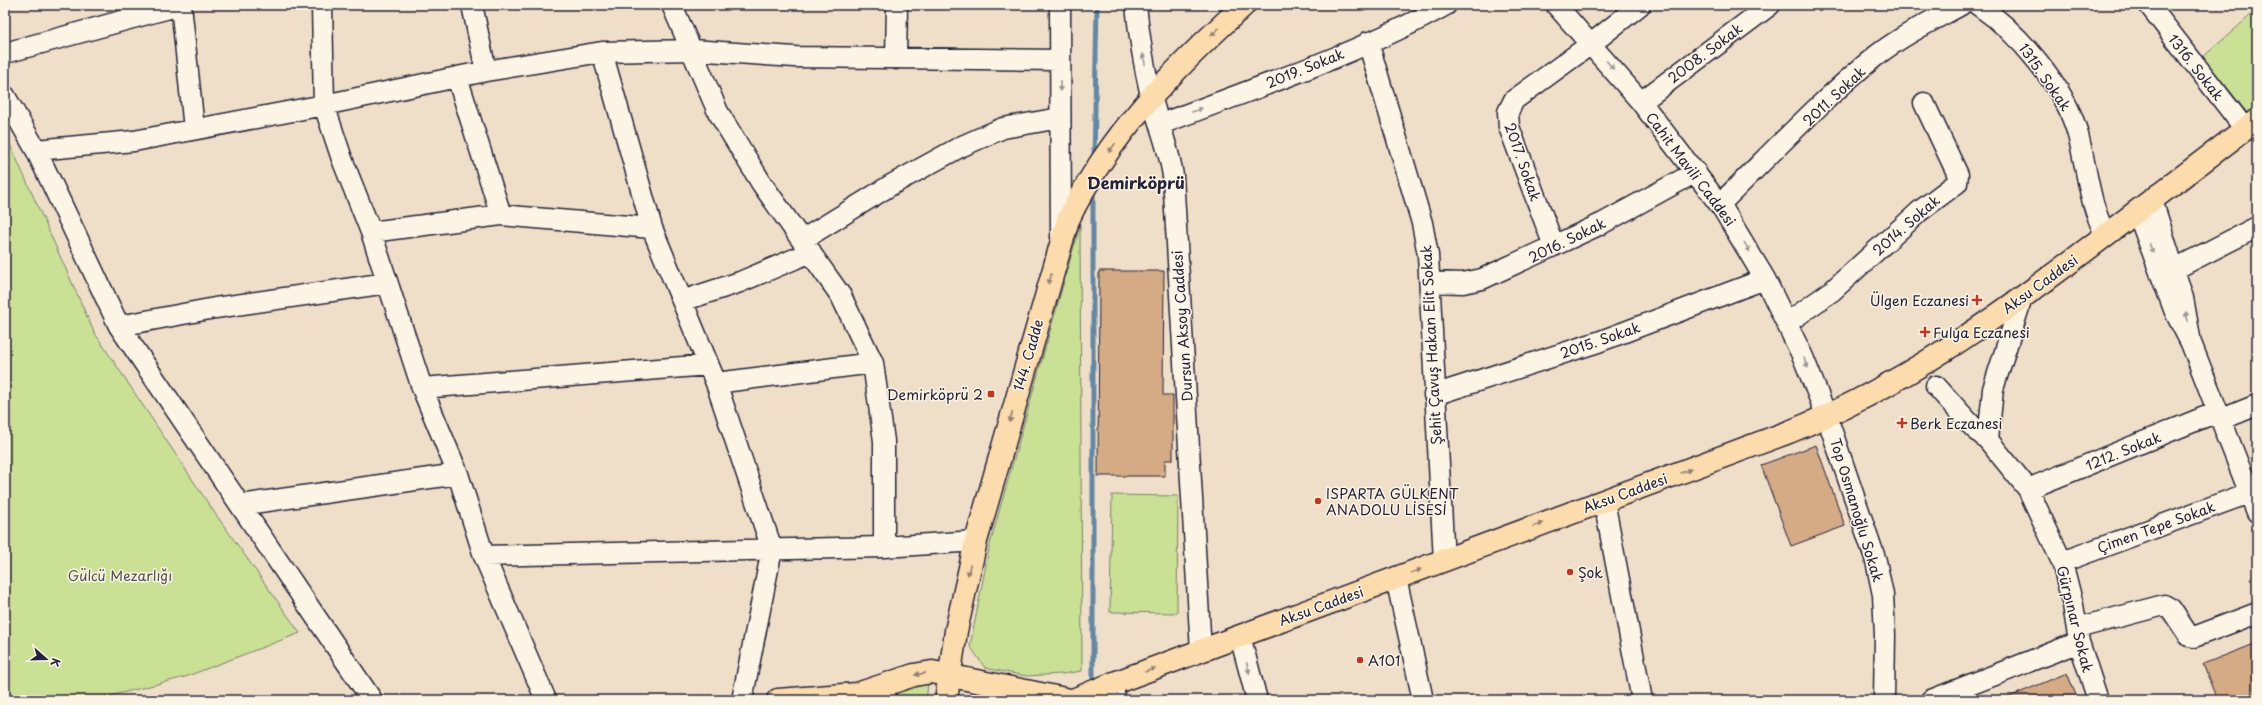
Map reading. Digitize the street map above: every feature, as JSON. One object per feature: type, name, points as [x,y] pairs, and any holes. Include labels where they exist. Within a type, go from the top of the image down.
[{"type":"main road","points":[[1061,241],[1078,200],[1104,160],[1136,116],[1175,71],[1244,5]]},
{"type":"main road","name":"Aksu Caddesi","points":[[1072,700],[1114,692],[1201,651],[1827,417],[1902,378],[2022,298],[2251,124]]},
{"type":"main road","name":"144. Cadde","points":[[947,700],[949,674],[976,541],[1061,241]]},
{"type":"main road","points":[[864,696],[923,673],[949,674],[1072,700]]},
{"type":"main road","points":[[947,700],[955,691],[964,685],[975,682],[986,683],[996,688],[1007,700]]},
{"type":"main road","points":[[778,700],[864,696],[886,700]]},
{"type":"street","points":[[5,53],[181,5],[194,129]]},
{"type":"street","points":[[322,5],[324,105],[342,159],[370,232],[422,388],[458,474],[484,556],[546,700]]},
{"type":"street","points":[[472,5],[486,71]]},
{"type":"street","points":[[672,5],[718,112],[762,184],[841,296],[873,363],[884,441],[884,547]]},
{"type":"street","points":[[896,59],[897,5]]},
{"type":"street","name":"144. Cadde","points":[[1060,5],[1061,241]]},
{"type":"street","name":"Dursun Aksoy Caddesi","points":[[1136,5],[1142,54],[1152,97],[1171,160],[1173,176],[1201,651]]},
{"type":"street","name":"2019. Sokak","points":[[1161,124],[1368,42],[1446,5]]},
{"type":"street","name":"Cahit Mavili Caddesi","points":[[1556,5],[1641,102],[1720,204],[1765,279],[1803,357],[1827,417]]},
{"type":"street","name":"2017. Sokak","points":[[1554,246],[1509,127],[1508,112],[1514,100],[1591,44],[1640,5]]},
{"type":"street","name":"2008. Sokak","points":[[1641,102],[1770,5]]},
{"type":"street","name":"2011. Sokak","points":[[1720,204],[1845,83],[1878,55],[1902,38],[1961,5]]},
{"type":"street","name":"1315. Sokak","points":[[1978,5],[2005,25],[2016,36],[2065,102],[2074,123],[2090,188],[2106,235]]},
{"type":"street","name":"1316. Sokak","points":[[2149,5],[2251,124]]},
{"type":"street","name":"Şehit Çavuş Hakan Elit Sokak","points":[[1368,42],[1422,223],[1428,255],[1434,395],[1444,561]]},
{"type":"street","points":[[36,150],[134,141],[324,105],[486,71],[602,52],[692,50],[795,57],[1060,60]]},
{"type":"street","points":[[602,52],[652,228],[716,383],[772,549],[742,700]]},
{"type":"street","points":[[457,77],[501,215]]},
{"type":"street","points":[[5,96],[36,150],[119,326],[372,700]]},
{"type":"street","name":"2014. Sokak","points":[[1787,323],[1832,291],[1915,216],[1957,183],[1958,175],[1924,103]]},
{"type":"street","points":[[682,301],[740,282],[806,246],[891,185],[960,147],[1003,128],[1060,118]]},
{"type":"street","name":"2016. Sokak","points":[[1430,282],[1464,283],[1476,281],[1603,223],[1696,172]]},
{"type":"street","points":[[2144,206],[2167,272],[2177,316],[2191,343],[2254,500]]},
{"type":"street","points":[[370,232],[501,215],[652,228]]},
{"type":"street","points":[[2167,272],[2257,227]]},
{"type":"street","name":"2015. Sokak","points":[[1434,395],[1598,342],[1765,279]]},
{"type":"street","points":[[119,326],[215,308],[387,283]]},
{"type":"street","points":[[1988,440],[1990,405],[1993,389],[2022,298]]},
{"type":"street","points":[[716,383],[873,363]]},
{"type":"street","points":[[422,388],[708,364]]},
{"type":"street","name":"Gürpınar Sokak","points":[[1936,386],[1974,428],[1988,440],[2028,489],[2062,562],[2073,605],[2078,635],[2098,700]]},
{"type":"street","points":[[2219,416],[2257,405]]},
{"type":"street","name":"1212. Sokak","points":[[2028,489],[2219,416]]},
{"type":"street","name":"Top Osmanoğlu Sokak","points":[[1827,417],[1876,561],[1883,595],[1885,635],[1884,700]]},
{"type":"street","points":[[240,505],[458,474]]},
{"type":"street","name":"Çimen Tepe Sokak","points":[[2062,562],[2254,500]]},
{"type":"street","points":[[1604,501],[1642,700]]},
{"type":"street","points":[[484,556],[884,547],[976,541]]},
{"type":"street","points":[[1396,578],[1423,700]]},
{"type":"street","points":[[1931,700],[2078,635],[2164,605],[2171,609],[2189,636],[2194,637],[2257,613]]},
{"type":"street","points":[[1240,636],[1257,700]]},
{"type":"green space","points":[[2251,15],[2257,22],[2257,117],[2253,120],[2203,57]]},
{"type":"green space","name":"Gülcü Mezarlığı","points":[[5,133],[94,332],[212,509],[300,633],[185,677],[94,700],[5,700]]},
{"type":"green space","points":[[1080,225],[1082,671],[1062,674],[1026,676],[985,668],[970,646],[990,544]]},
{"type":"green space","points":[[1112,495],[1178,496],[1177,613],[1110,612]]},
{"type":"green space","points":[[928,684],[926,700],[912,700],[883,692]]},
{"type":"building","points":[[1099,271],[1164,271],[1163,395],[1173,395],[1173,460],[1165,460],[1165,476],[1098,476]]},
{"type":"building","points":[[1816,445],[1845,526],[1791,546],[1761,465]]},
{"type":"building","points":[[2257,643],[2257,700],[2217,700],[2203,664]]},
{"type":"building","points":[[2067,673],[2078,700],[2002,700]]},
{"type":"waterway","points":[[1094,160],[1097,5]]},
{"type":"waterway","points":[[1093,190],[1093,686]]},
{"type":"place","name":"Ülgen Eczanesi","points":[[1977,300]]},
{"type":"place","name":"Fulya Eczanesi","points":[[1925,332]]},
{"type":"place","name":"Demirköprü 2","points":[[991,394]]},
{"type":"place","name":"Berk Eczanesi","points":[[1902,423]]},
{"type":"place","name":"ISPARTA GÜLKENT ANADOLU LİSESİ","points":[[1318,501]]},
{"type":"place","name":"Şok","points":[[1570,572]]},
{"type":"place","name":"A101","points":[[1360,660]]},
{"type":"district","name":"Demirköprü","points":[[1136,182]]}]
